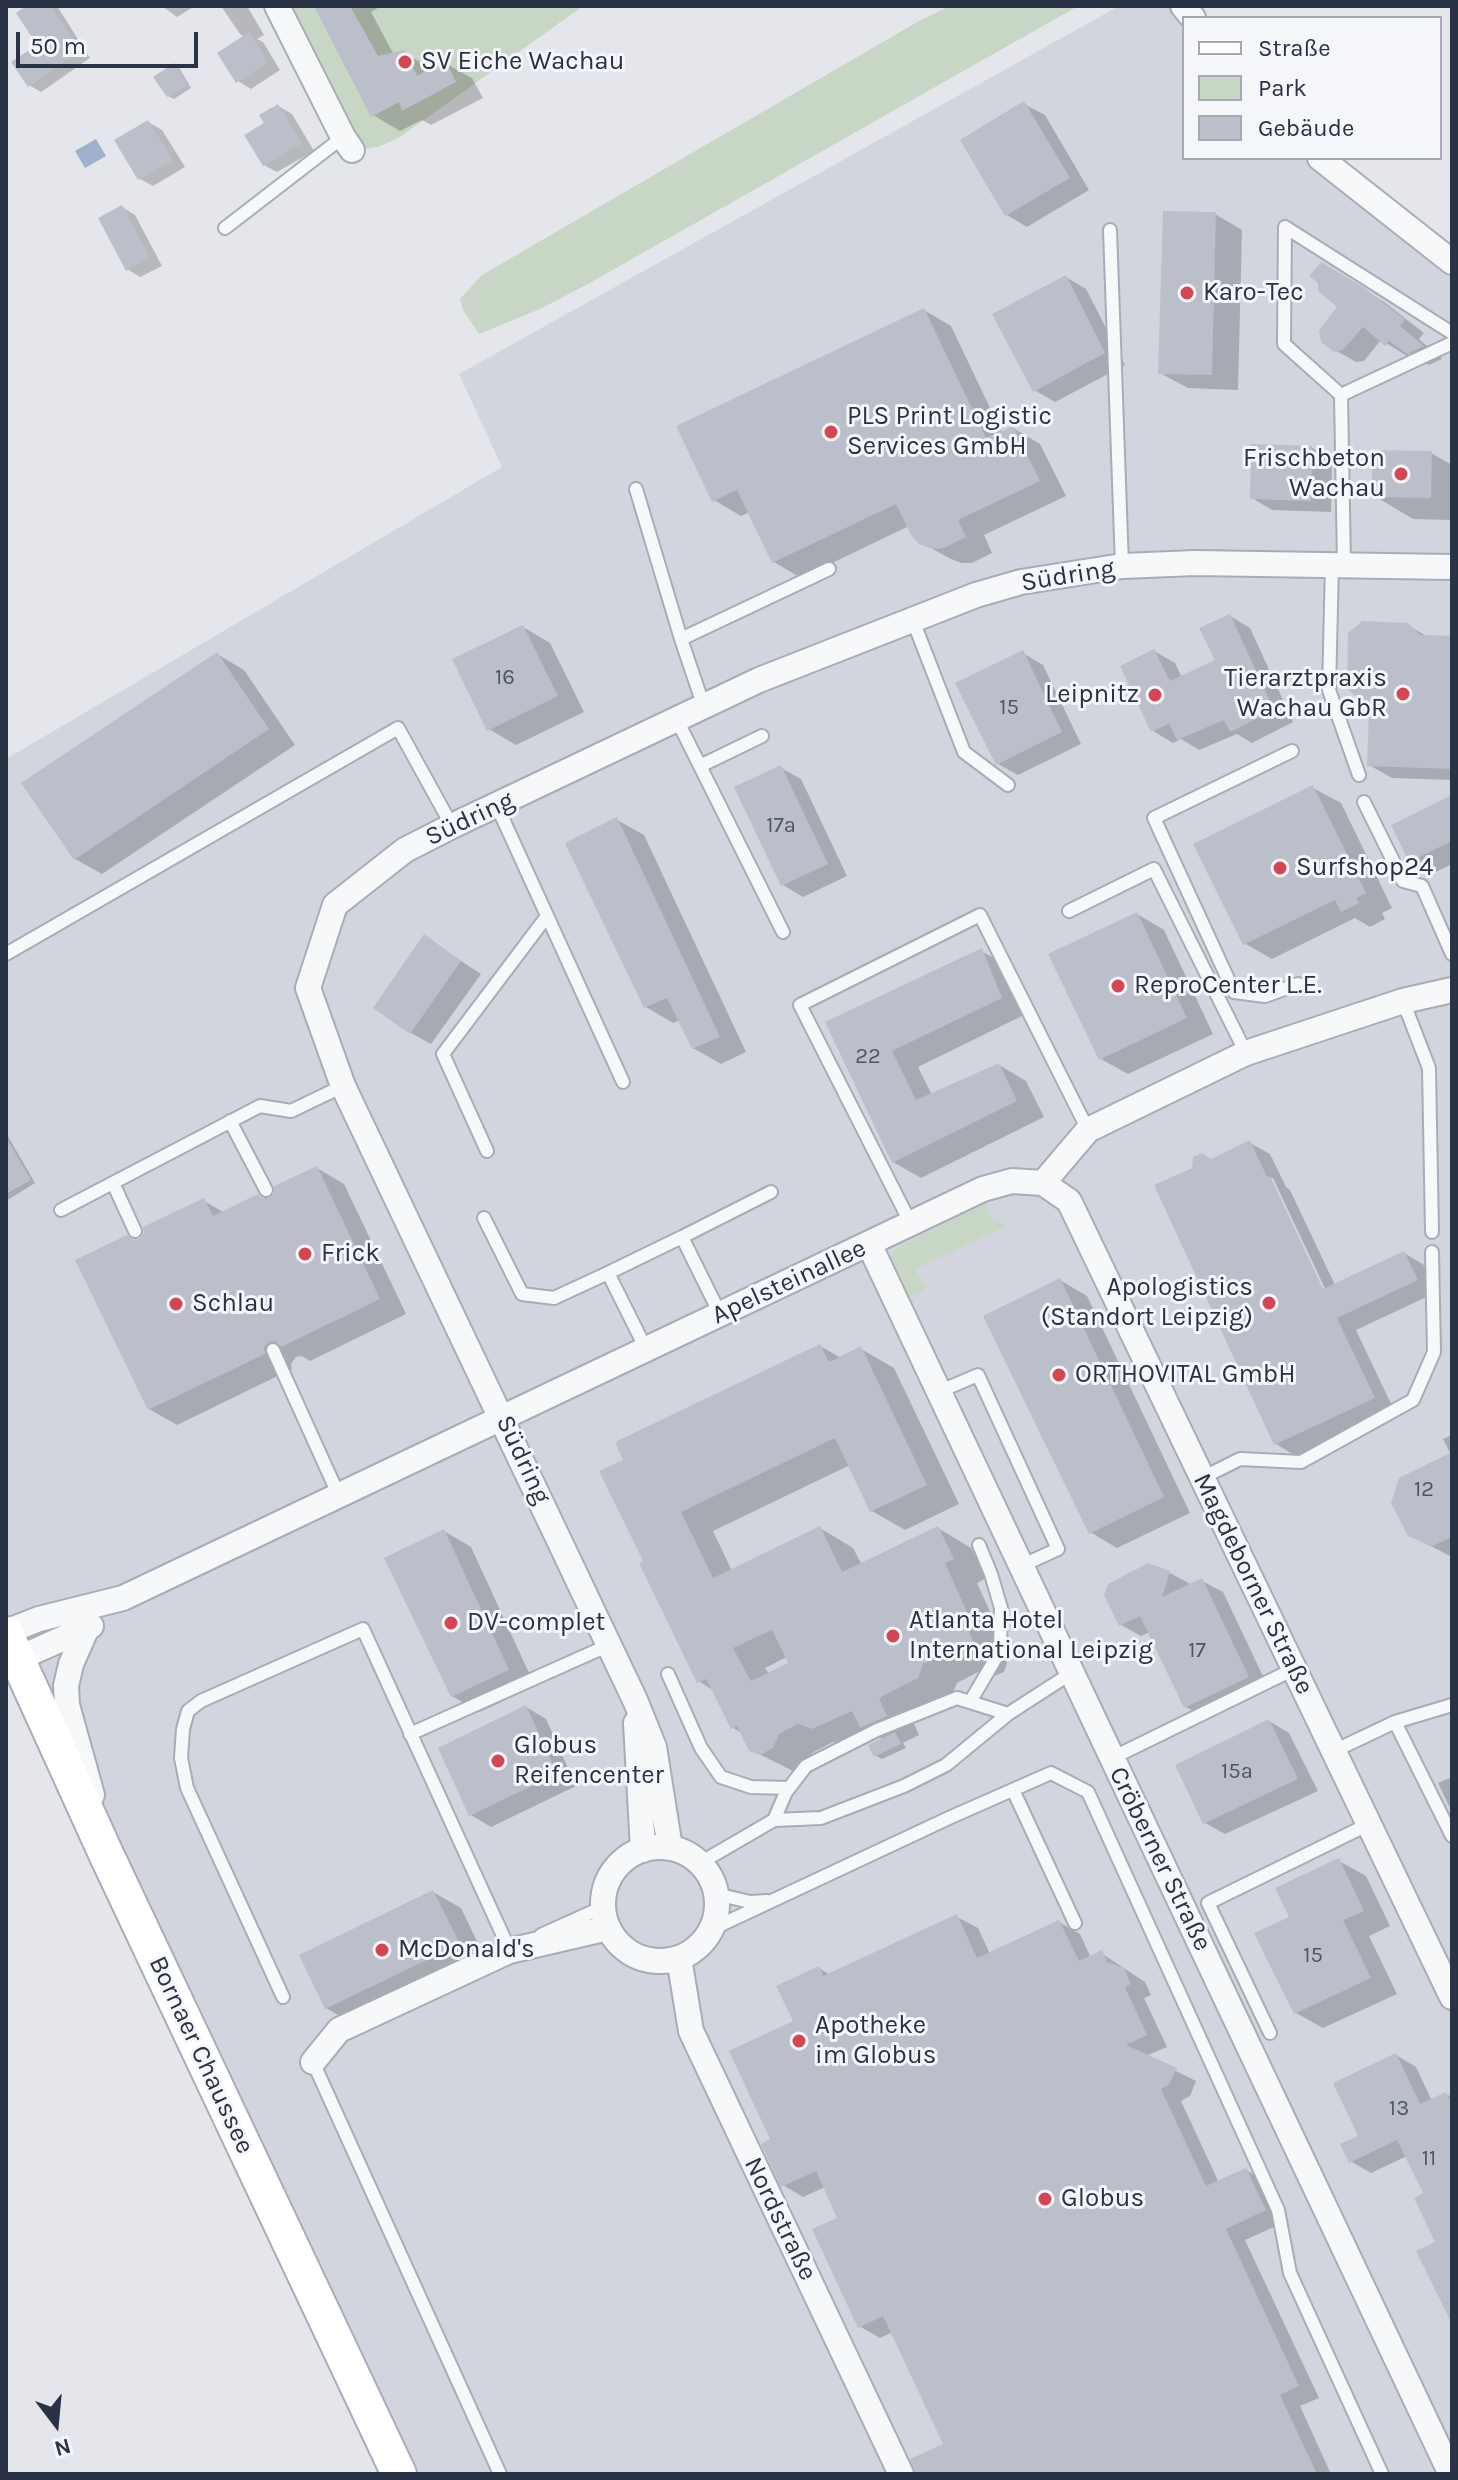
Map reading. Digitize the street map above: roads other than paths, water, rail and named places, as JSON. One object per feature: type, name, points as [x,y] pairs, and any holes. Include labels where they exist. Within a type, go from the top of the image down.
[{"type":"main road","name":"Bornaer Chaussee","points":[[10,1642],[107,1856],[399,2474]]},
{"type":"street","points":[[277,6],[348,144]]},
{"type":"street","points":[[1323,160],[1452,262]]},
{"type":"street","name":"Südring","points":[[670,1848],[654,1747],[635,1700],[343,1086],[308,988],[335,905],[405,850],[759,680],[912,618],[1021,582],[1122,566],[1195,563],[1452,567]]},
{"type":"street","points":[[1043,1183],[1088,1130],[1246,1053],[1403,1001],[1452,990]]},
{"type":"street","name":"Apelsteinallee","points":[[10,1642],[39,1619],[123,1598],[983,1189],[1012,1181],[1043,1183]]},
{"type":"street","name":"Magdeborner Straße","points":[[1043,1183],[1069,1201],[1451,1991]]},
{"type":"street","name":"Cröberner Straße","points":[[869,1244],[1451,2474]]},
{"type":"street","name":"Apelsteinallee","points":[[107,1856],[67,1705],[66,1686],[71,1664],[86,1630],[123,1598]]},
{"type":"street","name":"Apelsteinallee","points":[[10,1642],[86,1630]]},
{"type":"street","name":"Südring","points":[[635,1700],[643,1850]]},
{"type":"street","points":[[670,1848],[686,1853],[700,1863],[713,1883],[717,1906],[712,1929],[692,1951],[679,1958],[662,1961],[635,1955],[616,1940],[606,1918],[609,1878],[630,1856],[643,1850],[670,1848]]},
{"type":"street","points":[[313,2062],[339,2030],[509,1951],[606,1918]]},
{"type":"street","name":"Nordstraße","points":[[679,1958],[691,2031],[901,2474]]},
{"type":"lane","points":[[225,228],[348,144]]},
{"type":"lane","points":[[1359,775],[1329,690],[1338,565],[1341,395],[1284,344],[1285,227],[1452,333]]},
{"type":"lane","points":[[1110,230],[1122,566]]},
{"type":"lane","points":[[1341,395],[1452,343]]},
{"type":"lane","points":[[636,489],[704,707]]},
{"type":"lane","points":[[681,639],[829,569]]},
{"type":"lane","points":[[912,618],[964,752],[1008,785]]},
{"type":"lane","points":[[677,720],[783,932]]},
{"type":"lane","points":[[6,954],[398,728],[452,826]]},
{"type":"lane","points":[[700,766],[762,736]]},
{"type":"lane","points":[[1292,751],[1154,818],[1234,992],[1265,996],[1298,984]]},
{"type":"lane","points":[[1364,802],[1403,881],[1422,886],[1452,954]]},
{"type":"lane","points":[[497,806],[623,1082]]},
{"type":"lane","points":[[1069,911],[1154,869],[1246,1053]]},
{"type":"lane","points":[[911,1224],[800,1005],[980,915],[1088,1130]]},
{"type":"lane","points":[[487,1151],[443,1054],[547,916]]},
{"type":"lane","points":[[1403,1001],[1429,1068],[1432,1232]]},
{"type":"lane","points":[[61,1210],[260,1106],[291,1111],[343,1086]]},
{"type":"lane","points":[[230,1121],[266,1190]]},
{"type":"lane","points":[[113,1183],[135,1231]]},
{"type":"lane","points":[[484,1218],[522,1294],[554,1298],[771,1192]]},
{"type":"lane","points":[[682,1237],[720,1314]]},
{"type":"lane","points":[[1202,1478],[1240,1459],[1301,1462],[1413,1400],[1434,1352],[1432,1252]]},
{"type":"lane","points":[[608,1273],[646,1349]]},
{"type":"lane","points":[[273,1350],[339,1496]]},
{"type":"lane","points":[[938,1392],[978,1375],[1058,1549],[1023,1565]]},
{"type":"lane","points":[[970,1702],[1000,1651],[1001,1608],[979,1545]]},
{"type":"lane","points":[[283,1997],[187,1788],[181,1758],[183,1729],[188,1711],[201,1701],[363,1629],[509,1951]]},
{"type":"lane","points":[[410,1734],[609,1645]]},
{"type":"lane","points":[[1112,1758],[1294,1669]]},
{"type":"lane","points":[[700,1863],[774,1820],[821,1818],[904,1786],[946,1765],[1008,1714],[1073,1672]]},
{"type":"lane","points":[[668,1674],[701,1748],[721,1777],[751,1787],[789,1788]]},
{"type":"lane","points":[[774,1820],[789,1788],[806,1766],[877,1730],[957,1698],[1008,1714]]},
{"type":"lane","points":[[1334,1751],[1395,1722],[1452,1705]]},
{"type":"lane","points":[[1395,1722],[1452,1836]]},
{"type":"lane","points":[[712,1929],[1051,1773],[1088,1792],[1278,2210],[1290,2273],[1382,2474]]},
{"type":"lane","points":[[1013,1790],[1075,1923]]},
{"type":"lane","points":[[1270,2033],[1208,1903],[1369,1824]]},
{"type":"lane","points":[[716,1894],[750,1902],[774,1900]]},
{"type":"lane","points":[[313,2062],[500,2474]]},
{"type":"water","points":[[96,139],[106,156],[85,168],[75,151]]},
{"type":"place","name":"SV Eiche Wachau","points":[[405,62]]},
{"type":"place","name":"Karo-Tec","points":[[1187,293]]},
{"type":"place","name":"PLS Print Logistic Services GmbH","points":[[831,432]]},
{"type":"place","name":"Frischbeton Wachau","points":[[1401,474]]},
{"type":"place","name":"Tierarztpraxis Wachau GbR","points":[[1403,694]]},
{"type":"place","name":"Leipnitz","points":[[1155,695]]},
{"type":"place","name":"Surfshop24","points":[[1280,868]]},
{"type":"place","name":"ReproCenter L.E.","points":[[1118,986]]},
{"type":"place","name":"Frick","points":[[305,1254]]},
{"type":"place","name":"Apologistics (Standort Leipzig)","points":[[1269,1303]]},
{"type":"place","name":"Schlau","points":[[176,1304]]},
{"type":"place","name":"ORTHOVITAL GmbH","points":[[1059,1375]]},
{"type":"place","name":"DV-complet","points":[[451,1623]]},
{"type":"place","name":"Atlanta Hotel International Leipzig","points":[[893,1636]]},
{"type":"place","name":"Globus Reifencenter","points":[[498,1761]]},
{"type":"place","name":"McDonald's","points":[[382,1950]]},
{"type":"place","name":"Apotheke im Globus","points":[[799,2041]]},
{"type":"place","name":"Globus","points":[[1045,2199]]}]
